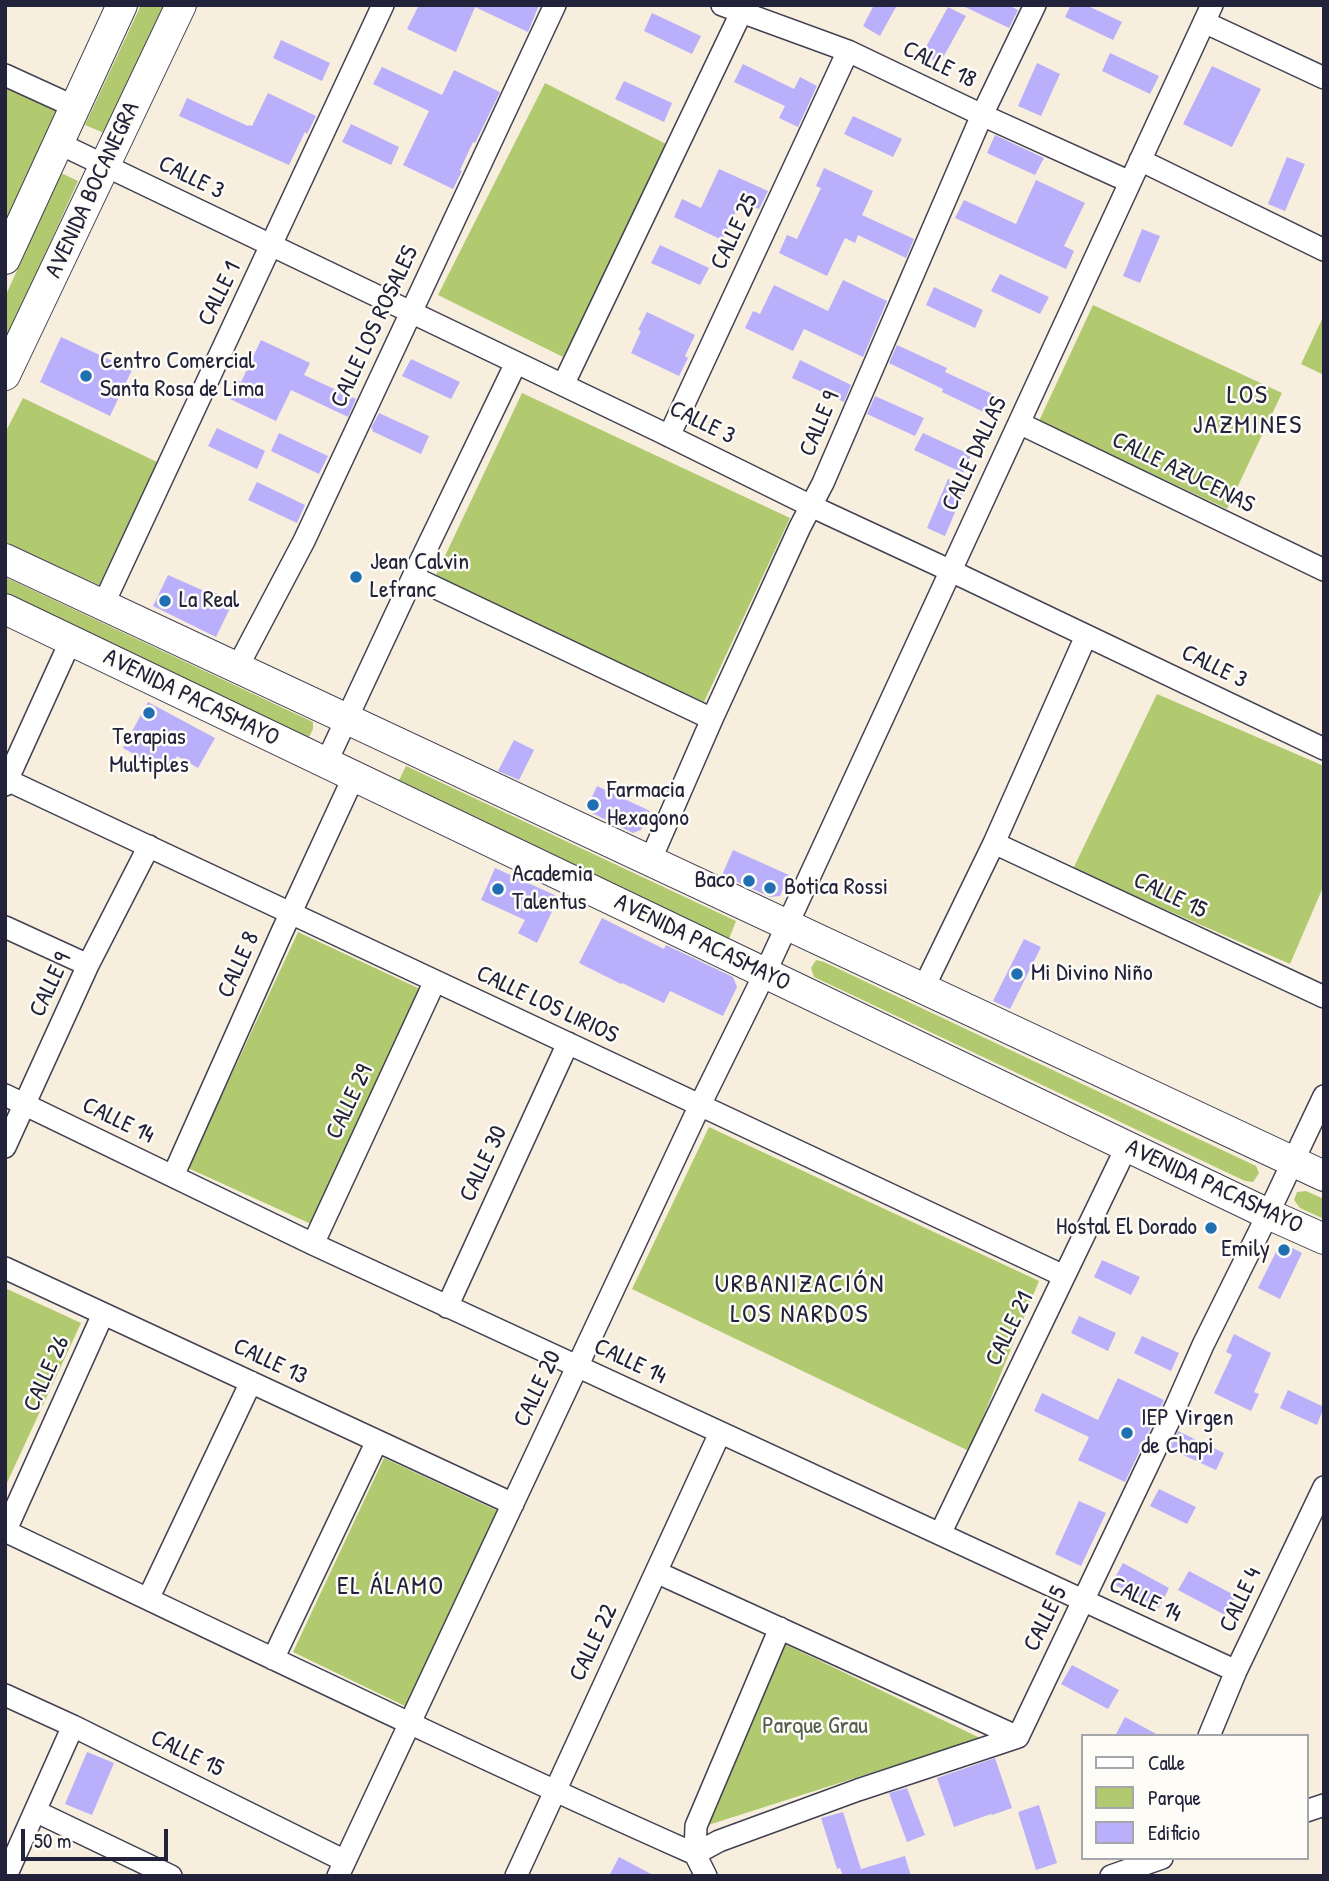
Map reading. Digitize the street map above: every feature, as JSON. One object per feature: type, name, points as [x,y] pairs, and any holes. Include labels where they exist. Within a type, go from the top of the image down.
[{"type":"main road","name":"AVENIDA BOCANEGRA","points":[[8,247],[122,5]]},
{"type":"main road","name":"AVENIDA BOCANEGRA","points":[[5,375],[181,5]]},
{"type":"main road","name":"AVENIDA PACASMAYO","points":[[5,559],[1324,1176]]},
{"type":"main road","name":"AVENIDA PACASMAYO","points":[[5,609],[1324,1239]]},
{"type":"main road","points":[[362,780],[391,740]]},
{"type":"street","name":"CALLE 1","points":[[103,605],[383,5]]},
{"type":"street","name":"CALLE LOS ROSALES","points":[[237,668],[304,541],[555,5]]},
{"type":"street","name":"CALLE 9","points":[[650,861],[712,719],[829,470],[982,115],[1035,5]]},
{"type":"street","points":[[563,385],[732,9]]},
{"type":"street","name":"CALLE 18","points":[[732,9],[848,51],[1130,182]]},
{"type":"street","points":[[1208,14],[1324,78]]},
{"type":"street","name":"CALLE DALLAS","points":[[786,925],[1208,14]]},
{"type":"street","name":"CALLE 25","points":[[669,436],[848,51]]},
{"type":"street","points":[[5,75],[75,107]]},
{"type":"street","name":"CALLE 3","points":[[58,144],[1324,749]]},
{"type":"street","points":[[1140,160],[1324,250]]},
{"type":"street","points":[[327,763],[516,363]]},
{"type":"street","name":"CALLE AZUCENAS","points":[[1019,423],[1324,570]]},
{"type":"street","points":[[413,577],[712,719]]},
{"type":"street","points":[[923,989],[994,843],[1086,636]]},
{"type":"street","points":[[6,782],[71,640]]},
{"type":"street","name":"CALLE 8","points":[[173,1176],[281,934],[362,780]]},
{"type":"street","name":"CALLE LOS LIRIOS","points":[[6,782],[149,846],[1064,1276]]},
{"type":"street","name":"CALLE 15","points":[[994,843],[1324,996]]},
{"type":"street","name":"CALLE 9","points":[[5,1147],[88,965],[149,846]]},
{"type":"street","name":"CALLE 20","points":[[341,1869],[786,925]]},
{"type":"street","points":[[5,927],[88,965]]},
{"type":"street","name":"CALLE 29","points":[[313,1244],[435,981]]},
{"type":"street","name":"CALLE 30","points":[[447,1307],[568,1044]]},
{"type":"street","name":"CALLE 14","points":[[5,1096],[447,1307],[1236,1671]]},
{"type":"street","points":[[1268,1214],[1324,1096]]},
{"type":"street","name":"CALLE 21","points":[[940,1534],[1127,1146]]},
{"type":"street","name":"CALLE 5","points":[[1018,1737],[1268,1214]]},
{"type":"street","name":"CALLE 13","points":[[5,1268],[513,1504]]},
{"type":"street","name":"CALLE 26","points":[[5,1531],[103,1314]]},
{"type":"street","points":[[148,1599],[251,1382]]},
{"type":"street","name":"CALLE 22","points":[[516,1876],[720,1433]]},
{"type":"street","points":[[273,1659],[377,1441]]},
{"type":"street","name":"CALLE 4","points":[[1210,1734],[1236,1671],[1324,1487]]},
{"type":"street","points":[[5,1531],[554,1792],[695,1854]]},
{"type":"street","points":[[656,1572],[1018,1737]]},
{"type":"street","points":[[706,1876],[695,1854],[696,1826],[780,1628]]},
{"type":"street","name":"CALLE 15","points":[[5,1695],[73,1726],[341,1869]]},
{"type":"street","points":[[6,1876],[73,1726]]},
{"type":"street","points":[[695,1854],[719,1841],[858,1790],[1018,1737]]},
{"type":"street","points":[[35,1811],[172,1876]]},
{"type":"street","points":[[1111,1876],[1155,1860]]},
{"type":"green space","points":[[141,5],[164,5],[104,133],[85,125]]},
{"type":"green space","points":[[545,83],[670,146],[563,357],[438,295]]},
{"type":"green space","points":[[5,87],[59,111],[5,228]]},
{"type":"green space","points":[[61,173],[78,181],[5,343],[5,297]]},
{"type":"green space","points":[[1093,305],[1282,393],[1227,509],[1039,421]]},
{"type":"green space","points":[[1324,315],[1324,375],[1301,364]]},
{"type":"green space","points":[[522,393],[790,518],[704,702],[435,577]]},
{"type":"green space","points":[[23,398],[157,462],[99,585],[5,542],[5,433]]},
{"type":"green space","points":[[5,577],[313,722],[308,739],[5,600]]},
{"type":"green space","points":[[1157,694],[1324,766],[1324,885],[1290,964],[1073,869]]},
{"type":"green space","points":[[406,766],[736,921],[729,939],[399,780]]},
{"type":"green space","points":[[298,932],[420,989],[311,1224],[188,1168]]},
{"type":"green space","points":[[816,960],[1256,1166],[1259,1173],[1253,1182],[1245,1181],[814,977],[811,968]]},
{"type":"green space","points":[[709,1127],[1039,1281],[969,1451],[632,1289]]},
{"type":"green space","points":[[1306,1191],[1324,1199],[1324,1219],[1300,1208],[1294,1200],[1297,1192]]},
{"type":"green space","points":[[5,1288],[81,1323],[5,1487]]},
{"type":"green space","points":[[384,1458],[498,1511],[407,1707],[293,1652]]},
{"type":"green space","name":"Parque Grau","points":[[785,1644],[980,1738],[702,1827]]},
{"type":"building","points":[[419,5],[539,5],[528,32],[475,7],[456,52],[407,29]]},
{"type":"building","points":[[874,5],[897,5],[880,36],[863,26]]},
{"type":"building","points":[[961,5],[1008,5],[1018,10],[1009,28]]},
{"type":"building","points":[[1071,5],[1086,5],[1122,22],[1113,40],[1065,17]]},
{"type":"building","points":[[948,7],[966,16],[940,63],[922,54]]},
{"type":"building","points":[[652,13],[701,36],[692,54],[644,31]]},
{"type":"building","points":[[281,40],[330,63],[322,81],[273,58]]},
{"type":"building","points":[[1110,53],[1159,76],[1150,94],[1102,71]]},
{"type":"building","points":[[1037,63],[1060,74],[1041,116],[1018,106]]},
{"type":"building","points":[[743,64],[794,89],[800,77],[817,86],[798,127],[779,118],[785,106],[734,82]]},
{"type":"building","points":[[1212,66],[1261,89],[1232,147],[1183,124]]},
{"type":"building","points":[[382,67],[442,95],[454,70],[500,92],[475,143],[473,142],[453,189],[403,165],[429,111],[373,84]]},
{"type":"building","points":[[624,81],[672,103],[664,122],[615,99]]},
{"type":"building","points":[[268,93],[316,116],[289,165],[179,116],[187,98],[252,126]]},
{"type":"building","points":[[853,116],[902,139],[893,157],[844,134]]},
{"type":"building","points":[[351,124],[399,147],[391,165],[342,142]]},
{"type":"building","points":[[995,135],[1044,158],[1035,175],[987,153]]},
{"type":"building","points":[[1287,157],[1305,164],[1285,211],[1268,204]]},
{"type":"building","points":[[824,168],[873,191],[862,215],[914,239],[906,258],[858,235],[855,243],[845,238],[827,276],[779,253],[787,235],[797,239],[821,188],[816,186]]},
{"type":"building","points":[[719,169],[768,191],[759,209],[741,201],[722,240],[674,217],[682,199],[701,208]]},
{"type":"building","points":[[1036,180],[1085,203],[1064,246],[1074,251],[1066,269],[955,218],[964,200],[1016,224]]},
{"type":"building","points":[[1142,229],[1160,236],[1140,283],[1123,276]]},
{"type":"building","points":[[660,245],[709,268],[700,285],[651,263]]},
{"type":"building","points":[[1000,274],[1049,297],[1040,314],[991,291]]},
{"type":"building","points":[[843,280],[887,301],[863,357],[804,329],[793,351],[745,328],[753,311],[760,314],[774,285],[828,311]]},
{"type":"building","points":[[934,287],[983,310],[975,328],[926,305]]},
{"type":"building","points":[[647,312],[695,335],[679,376],[631,353]]},
{"type":"building","name":"Centro Comercial Santa Rosa de Lima","points":[[61,337],[132,370],[110,416],[40,382]]},
{"type":"building","points":[[261,340],[310,363],[304,375],[356,399],[348,417],[291,390],[276,421],[228,398],[236,380],[241,382]]},
{"type":"building","points":[[897,345],[947,368],[945,372],[999,397],[990,415],[889,363]]},
{"type":"building","points":[[411,359],[460,382],[451,399],[402,376]]},
{"type":"building","points":[[800,360],[851,385],[844,402],[792,378]]},
{"type":"building","points":[[875,396],[924,418],[915,436],[867,414]]},
{"type":"building","points":[[379,413],[429,436],[421,454],[372,431]]},
{"type":"building","points":[[217,428],[265,451],[257,469],[208,446]]},
{"type":"building","points":[[279,433],[328,456],[319,474],[271,451]]},
{"type":"building","points":[[923,433],[971,455],[963,473],[914,450]]},
{"type":"building","points":[[948,479],[966,486],[945,536],[927,528]]},
{"type":"building","points":[[257,482],[305,505],[297,523],[248,500]]},
{"type":"building","points":[[168,575],[211,594],[212,591],[233,602],[216,637],[153,606]]},
{"type":"building","points":[[148,702],[215,738],[198,768],[177,756],[168,773],[123,748]]},
{"type":"building","points":[[514,740],[534,750],[519,780],[498,771]]},
{"type":"building","points":[[597,786],[650,811],[641,830],[633,833],[586,810]]},
{"type":"building","points":[[733,850],[789,875],[780,896],[770,897],[722,875]]},
{"type":"building","points":[[495,868],[559,897],[537,943],[518,933],[525,920],[481,900]]},
{"type":"building","points":[[602,918],[664,949],[666,945],[733,977],[737,987],[723,1016],[670,991],[664,1003],[579,963]]},
{"type":"building","name":"Mi Divino Niño","points":[[1024,939],[1041,947],[1010,1009],[993,1001]]},
{"type":"building","points":[[1281,1242],[1302,1253],[1280,1299],[1258,1288]]},
{"type":"building","points":[[1102,1260],[1140,1277],[1131,1295],[1094,1277]]},
{"type":"building","points":[[1079,1316],[1116,1333],[1108,1351],[1071,1333]]},
{"type":"building","points":[[1234,1334],[1271,1353],[1254,1392],[1259,1394],[1251,1411],[1214,1393],[1232,1355],[1226,1352]]},
{"type":"building","points":[[1142,1336],[1179,1353],[1171,1371],[1134,1353]]},
{"type":"building","name":"IEP Virgen de Chapi","points":[[1118,1378],[1164,1400],[1125,1482],[1078,1460],[1089,1437],[1034,1411],[1042,1393],[1098,1420]]},
{"type":"building","points":[[1288,1390],[1324,1407],[1317,1425],[1280,1408]]},
{"type":"building","points":[[1178,1431],[1224,1453],[1216,1470],[1170,1449]]},
{"type":"building","points":[[1159,1489],[1196,1507],[1187,1524],[1150,1506]]},
{"type":"building","points":[[1079,1501],[1106,1513],[1081,1566],[1055,1554]]},
{"type":"building","points":[[1123,1563],[1169,1588],[1159,1608],[1112,1583]]},
{"type":"building","points":[[1189,1571],[1236,1596],[1225,1615],[1178,1590]]},
{"type":"building","points":[[1072,1665],[1119,1690],[1108,1709],[1061,1684]]},
{"type":"building","points":[[1125,1717],[1156,1734],[1116,1734]]},
{"type":"building","points":[[87,1752],[114,1763],[92,1815],[65,1804]]},
{"type":"building","points":[[995,1758],[1012,1808],[954,1827],[937,1778]]},
{"type":"building","points":[[907,1788],[925,1835],[907,1842],[889,1793]]},
{"type":"building","points":[[1039,1805],[1057,1863],[1036,1870],[1018,1812]]},
{"type":"building","points":[[843,1812],[861,1869],[905,1856],[911,1876],[843,1876],[840,1868],[837,1869],[821,1818]]},
{"type":"building","points":[[619,1857],[655,1876],[609,1876]]},
{"type":"place","name":"Centro Comercial Santa Rosa de Lima","points":[[86,376]]},
{"type":"place","name":"Jean Calvin Lefranc","points":[[356,577]]},
{"type":"place","name":"La Real","points":[[165,601]]},
{"type":"place","name":"Terapias Multiples","points":[[149,713]]},
{"type":"place","name":"Farmacia Hexagono","points":[[593,805]]},
{"type":"place","name":"Baco","points":[[749,881]]},
{"type":"place","name":"Botica Rossi","points":[[770,888]]},
{"type":"place","name":"Academia Talentus","points":[[498,889]]},
{"type":"place","name":"Mi Divino Niño","points":[[1017,974]]},
{"type":"place","name":"Hostal El Dorado","points":[[1211,1228]]},
{"type":"place","name":"Emily","points":[[1284,1250]]},
{"type":"place","name":"IEP Virgen de Chapi","points":[[1127,1433]]},
{"type":"district","name":"LOS JAZMINES","points":[[1248,411]]},
{"type":"district","name":"URBANIZACIÓN LOS NARDOS","points":[[800,1300]]},
{"type":"district","name":"EL ÁLAMO","points":[[391,1587]]}]
